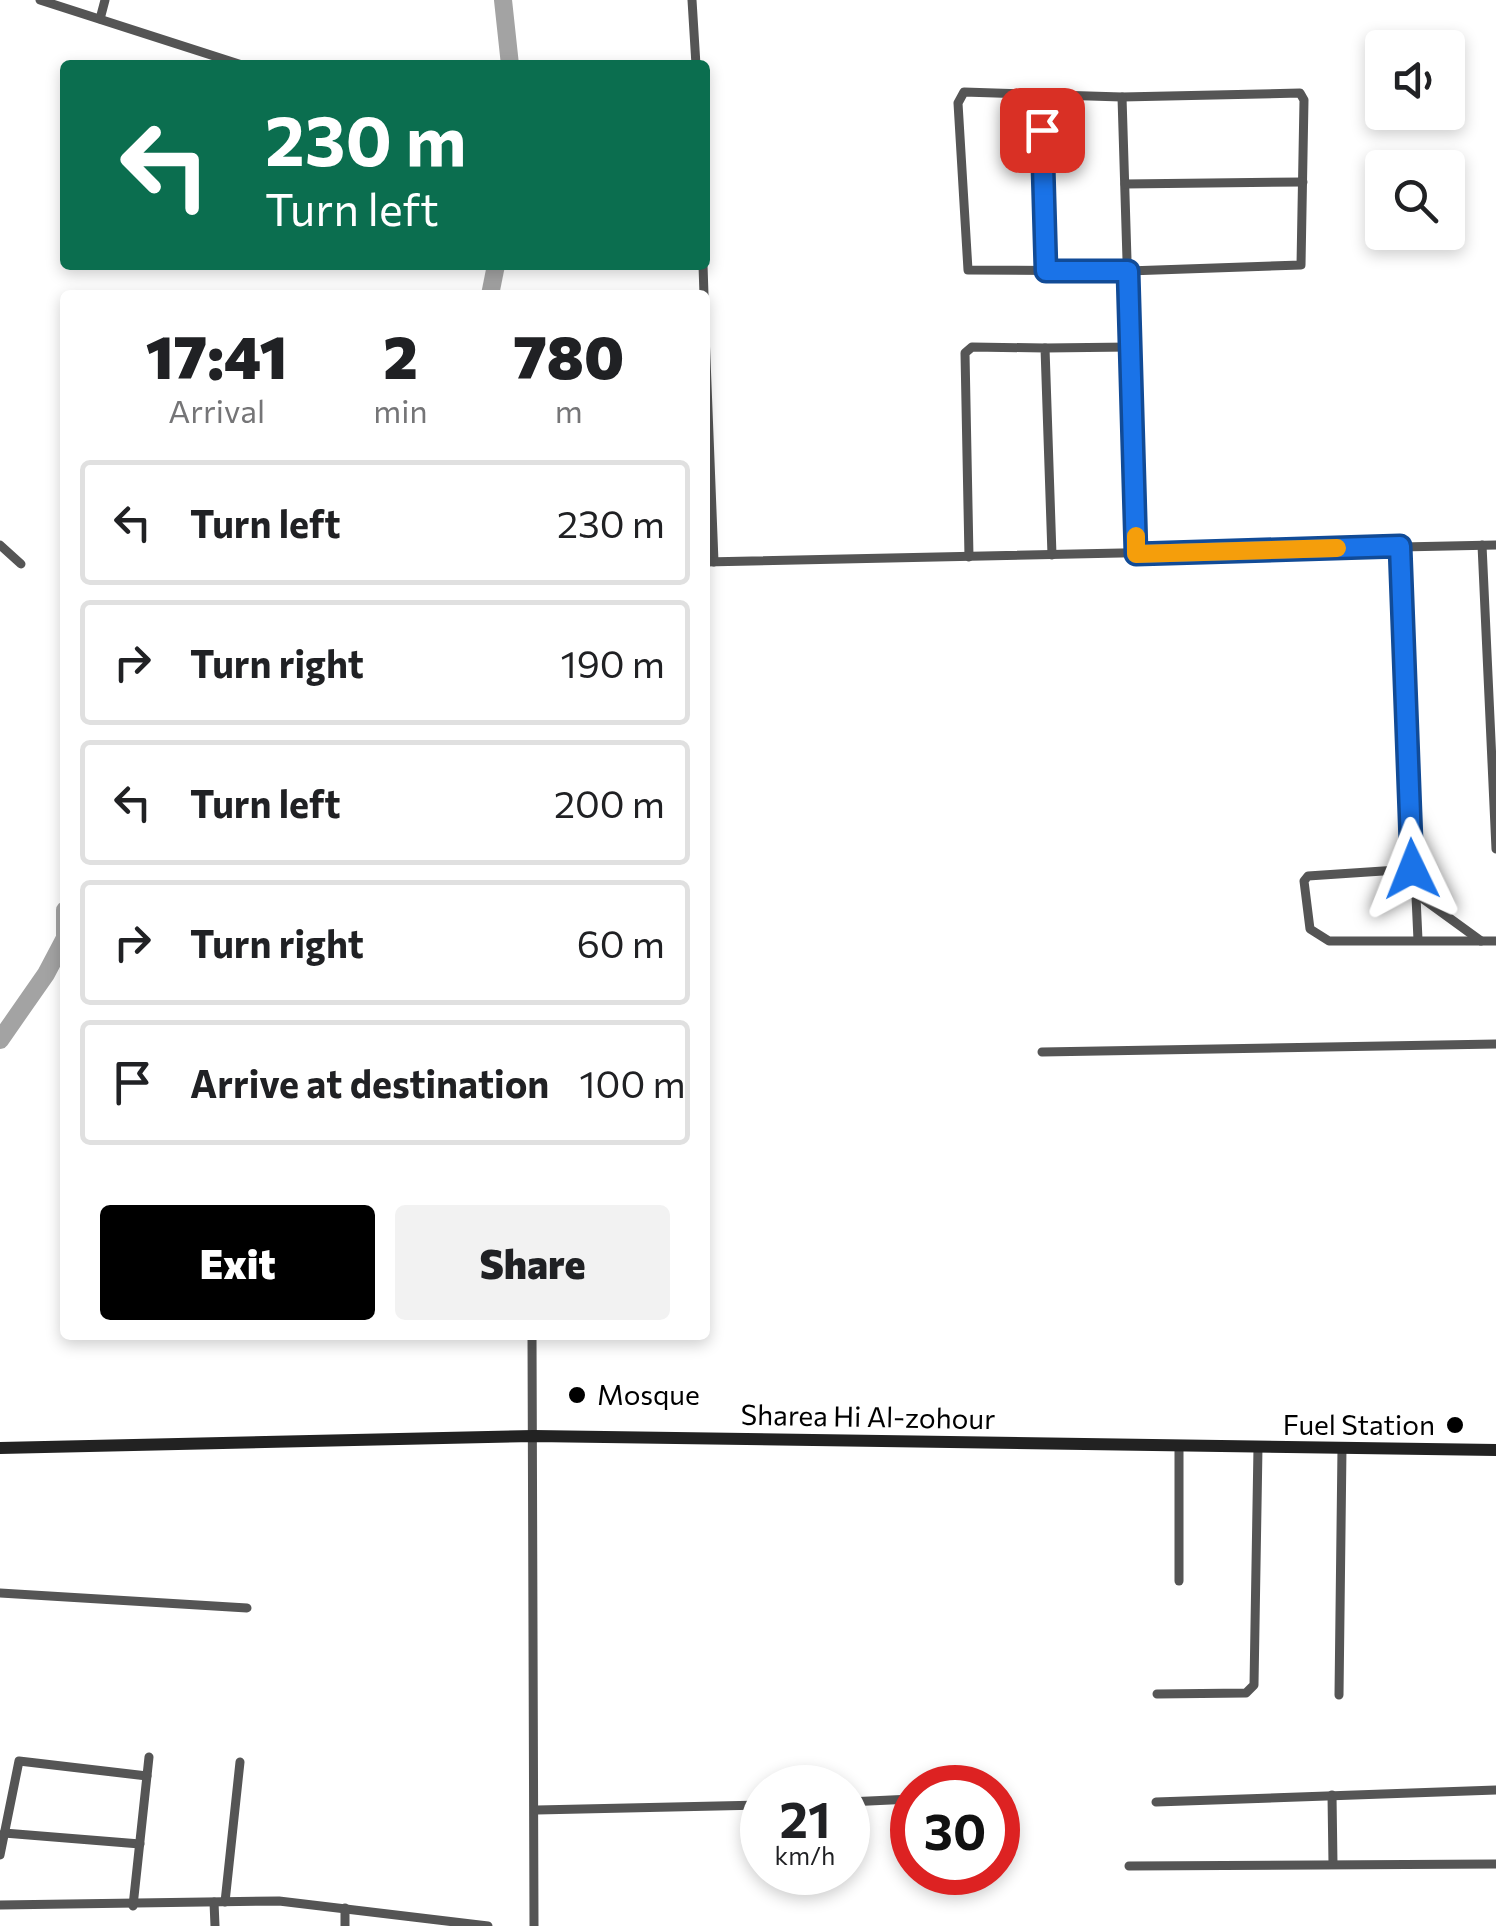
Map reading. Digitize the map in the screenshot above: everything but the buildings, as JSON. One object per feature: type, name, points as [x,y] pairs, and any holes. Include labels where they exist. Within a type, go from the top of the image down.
[{"type":"street","points":[[40,0],[226,60]]},
{"type":"street","points":[[100,20],[105,0]]},
{"type":"street","points":[[692,0],[696,60]]},
{"type":"street","points":[[964,92],[1041,96],[1300,94],[1304,100],[1300,266],[1128,271],[966,268],[958,103],[964,92]]},
{"type":"street","points":[[1041,96],[1046,271]]},
{"type":"street","points":[[1122,98],[1136,554]]},
{"type":"street","points":[[1125,184],[1303,182]]},
{"type":"street","points":[[968,557],[965,353],[972,347],[1131,347]]},
{"type":"street","points":[[1045,348],[1052,555]]},
{"type":"street","points":[[0,545],[21,564]]},
{"type":"street","points":[[1482,545],[1496,849]]},
{"type":"street","points":[[710,562],[1496,545]]},
{"type":"street","points":[[1400,546],[1418,940]]},
{"type":"street","points":[[1412,869],[1312,875],[1304,881],[1310,930],[1320,939],[1496,942]]},
{"type":"street","points":[[1415,893],[1481,941]]},
{"type":"street","points":[[1042,1052],[1496,1044]]},
{"type":"street","points":[[532,1340],[538,1810],[534,1926]]},
{"type":"street","name":"Sharea Hi Al-zohour","points":[[0,1448],[534,1436],[1496,1450]]},
{"type":"street","points":[[1178,1446],[1179,1581]]},
{"type":"street","points":[[1157,1694],[1246,1693],[1254,1685],[1258,1447]]},
{"type":"street","points":[[1339,1696],[1342,1448]]},
{"type":"street","points":[[0,1593],[247,1608]]},
{"type":"street","points":[[133,1906],[150,1757]]},
{"type":"street","points":[[0,1855],[19,1761],[147,1776]]},
{"type":"street","points":[[215,1926],[240,1762]]},
{"type":"street","points":[[1156,1802],[1496,1790]]},
{"type":"street","points":[[1332,1796],[1333,1864]]},
{"type":"street","points":[[538,1810],[740,1806]]},
{"type":"street","points":[[4,1833],[140,1844]]},
{"type":"street","points":[[1129,1866],[1496,1864]]},
{"type":"street","points":[[0,1905],[220,1902],[345,1908],[428,1922],[488,1926]]},
{"type":"street","points":[[345,1908],[345,1926]]},
{"type":"waterway","points":[[503,0],[509,60]]},
{"type":"waterway","points":[[491,290],[495,270]]},
{"type":"waterway","points":[[0,1040],[60,947]]},
{"type":"slow traffic","points":[[1136,536],[1136,554],[1337,548]]},
{"type":"place","name":"Mosque","points":[[577,1395]]},
{"type":"place","name":"Fuel Station","points":[[1455,1425]]},
{"type":"route","points":[[1042,130],[1046,271],[1128,271],[1136,554],[1400,546],[1412,869]]}]
